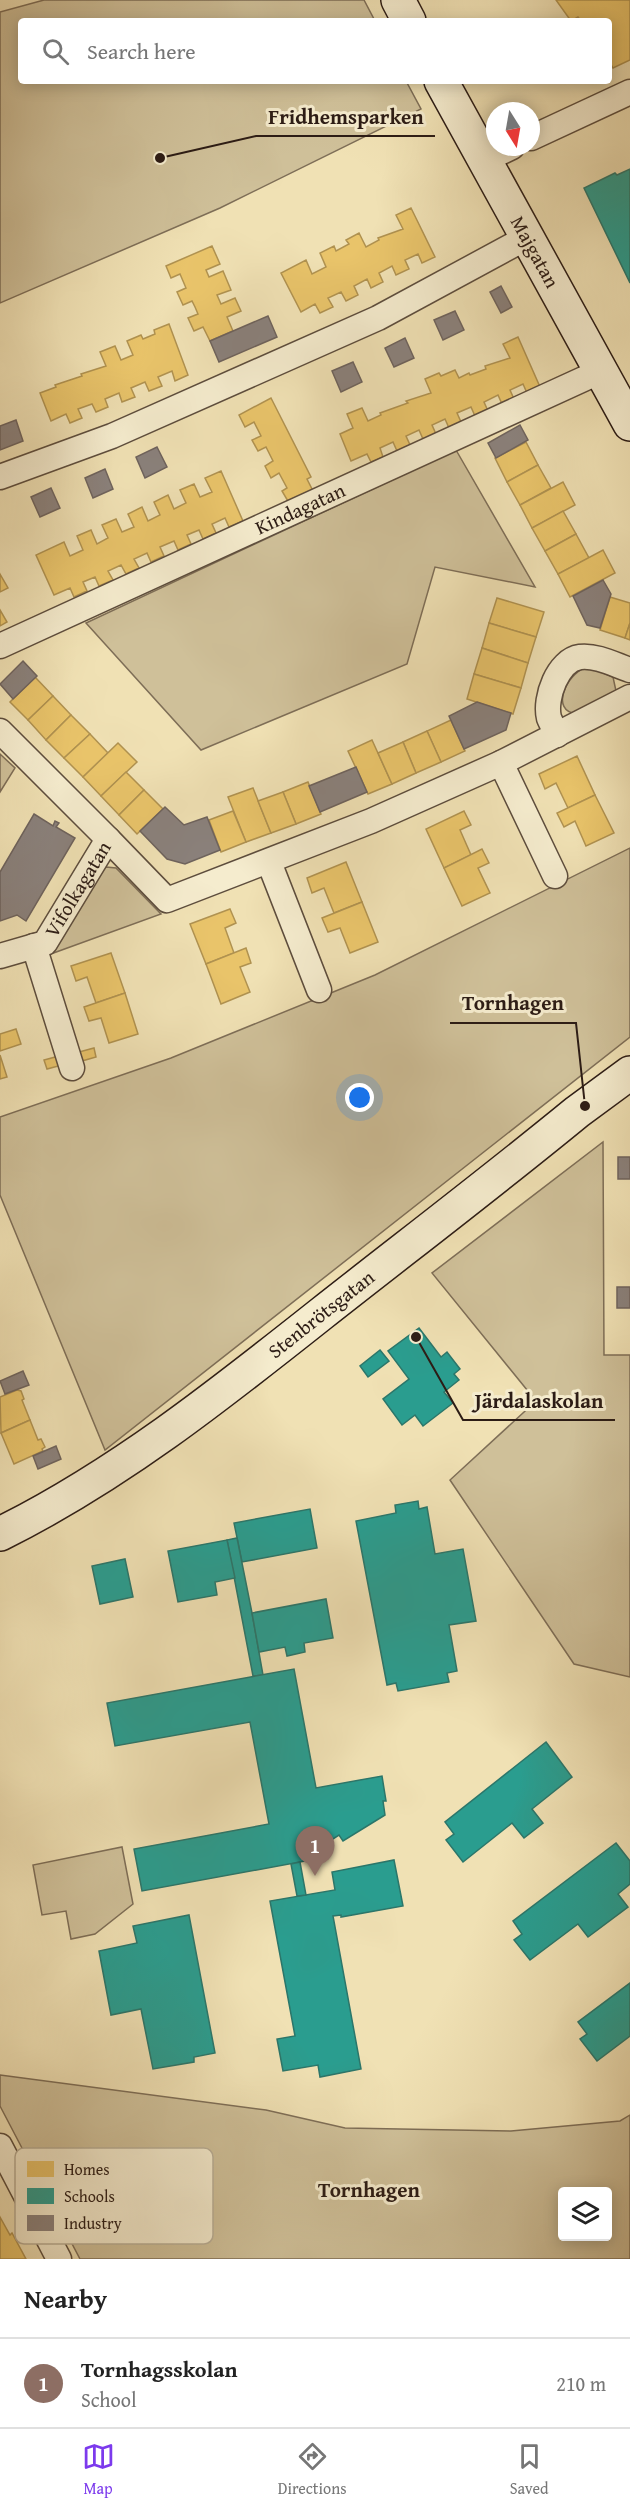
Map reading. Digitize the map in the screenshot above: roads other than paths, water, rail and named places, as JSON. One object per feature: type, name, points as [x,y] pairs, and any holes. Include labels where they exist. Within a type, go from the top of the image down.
[{"type":"street","points":[[398,0],[407,18]]},
{"type":"street","name":"Majgatan","points":[[443,84],[630,424]]},
{"type":"street","points":[[540,134],[630,92]]},
{"type":"street","points":[[483,161],[493,156]]},
{"type":"street","points":[[0,477],[112,436],[367,323],[526,238]]},
{"type":"street","name":"Kindagatan","points":[[0,646],[601,371]]},
{"type":"street","points":[[557,735],[549,717],[549,706],[556,677],[568,660],[583,656],[630,670]]},
{"type":"street","name":"Vifolkagatan","points":[[0,956],[45,943],[108,839],[167,900],[371,821],[501,763],[630,697]]},
{"type":"street","points":[[0,731],[108,839]]},
{"type":"street","points":[[501,763],[555,876]]},
{"type":"street","points":[[269,861],[319,990]]},
{"type":"street","name":"Vifolkagatan","points":[[34,946],[72,1068]]},
{"type":"street","name":"Stenbrötsgatan","points":[[2,1527],[59,1503],[173,1428],[630,1073]]},
{"type":"street","points":[[0,2146],[15,2175]]},
{"type":"street","points":[[51,2244],[59,2259]]},
{"type":"place","name":"Fridhemsparken","points":[[160,158]]},
{"type":"place","name":"Tornhagen","points":[[585,1106]]},
{"type":"place","name":"Järdalaskolan","points":[[416,1337]]},
{"type":"place","name":"Tornhagsskolan","points":[[315,1876]]},
{"type":"district","name":"Tornhagen","points":[[369,2190]]}]
